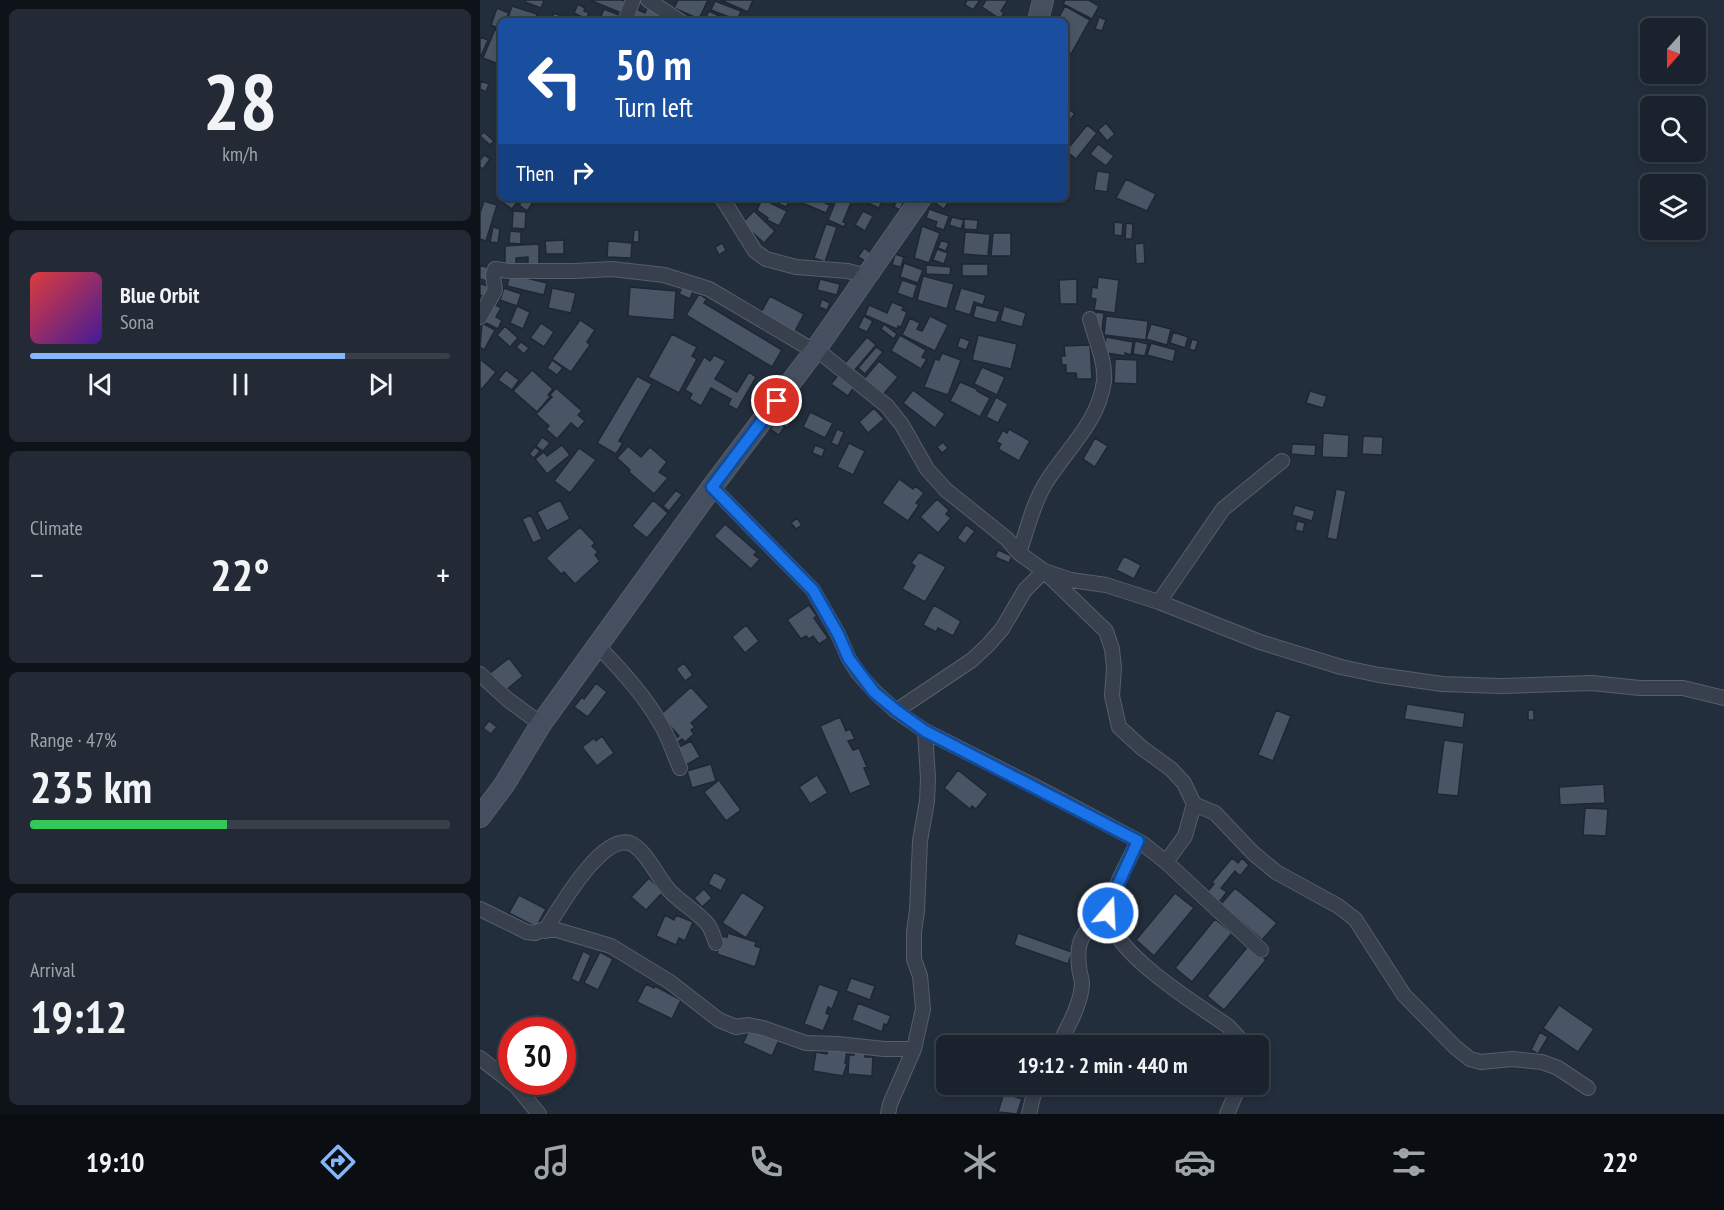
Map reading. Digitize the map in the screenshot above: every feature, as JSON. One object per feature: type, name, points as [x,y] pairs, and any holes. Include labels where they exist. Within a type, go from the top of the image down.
[{"type":"main road","points":[[1039,18],[1044,0]]},
{"type":"main road","points":[[480,817],[504,786],[541,724],[712,487],[816,349],[919,201]]},
{"type":"street","points":[[626,18],[633,0]]},
{"type":"street","points":[[648,0],[675,18]]},
{"type":"street","points":[[724,201],[755,251],[766,259],[796,267],[848,271],[866,276]]},
{"type":"street","points":[[480,317],[495,290],[493,276],[495,269],[510,271],[634,270],[664,275],[710,289],[809,348],[816,349],[887,406],[902,426],[927,469],[940,483],[1044,571],[1106,631],[1112,649],[1114,668],[1112,696],[1119,727],[1142,748],[1171,769],[1184,783],[1194,804],[1185,836],[1166,862]]},
{"type":"street","points":[[1019,552],[1045,484],[1082,433],[1101,393],[1104,380],[1103,369],[1090,319]]},
{"type":"street","points":[[1159,603],[1223,509],[1282,461]]},
{"type":"street","points":[[712,487],[813,590],[838,634],[849,659],[874,692],[925,731],[1138,841],[1166,862],[1261,950]]},
{"type":"street","points":[[1044,571],[1071,580],[1106,585],[1260,642],[1341,667],[1379,675],[1442,684],[1500,686],[1592,683],[1683,688],[1724,698]]},
{"type":"street","points":[[897,711],[972,660],[988,645],[1002,629],[1025,590],[1044,571]]},
{"type":"street","points":[[598,646],[648,703],[664,730],[680,768]]},
{"type":"street","points":[[480,675],[507,699],[541,724]]},
{"type":"street","points":[[888,1114],[890,1104],[914,1049],[923,1009],[920,975],[914,959],[914,932],[920,841],[927,801],[925,731]]},
{"type":"street","points":[[1194,804],[1215,813],[1252,853],[1276,872],[1338,906],[1355,919],[1404,994],[1455,1047],[1470,1059],[1481,1062],[1512,1059],[1542,1062],[1558,1068],[1588,1088]]},
{"type":"street","points":[[1138,841],[1109,904],[1110,921],[1118,937],[1141,963],[1228,1026],[1236,1035]]},
{"type":"street","points":[[545,931],[589,866],[606,849],[620,843],[633,844],[644,854],[656,875],[673,895],[692,908],[710,927],[716,943]]},
{"type":"street","points":[[480,909],[527,932],[557,930],[611,946],[670,982],[719,1020],[736,1027],[748,1025],[763,1028],[806,1043],[914,1049]]},
{"type":"street","points":[[1063,1035],[1080,994],[1082,982],[1078,964],[1078,948],[1081,938],[1086,930],[1108,913]]},
{"type":"street","points":[[480,1058],[516,1086],[539,1114]]},
{"type":"street","points":[[1029,1114],[1034,1095]]},
{"type":"street","points":[[1227,1114],[1235,1095]]},
{"type":"building","points":[[526,0],[544,1],[541,8],[525,2]]},
{"type":"building","points":[[590,0],[621,0],[625,1],[621,13]]},
{"type":"building","points":[[678,0],[708,0],[699,18],[674,8]]},
{"type":"building","points":[[721,0],[753,0],[748,12]]},
{"type":"building","points":[[967,0],[980,0],[973,10],[965,5]]},
{"type":"building","points":[[986,0],[1008,0],[1001,11],[1004,13],[1001,18],[982,7]]},
{"type":"building","points":[[1065,0],[1089,0],[1099,6],[1092,19],[1063,4]]},
{"type":"building","points":[[715,1],[741,11],[738,18],[732,18],[711,10]]},
{"type":"building","points":[[578,4],[589,13],[584,18],[574,13]]},
{"type":"building","points":[[512,6],[537,14],[536,18],[508,18]]},
{"type":"building","points":[[648,6],[665,13],[663,18],[629,18],[634,8],[645,13]]},
{"type":"building","points":[[1065,6],[1090,20],[1071,54],[1068,52],[1068,18],[1059,18]]},
{"type":"building","points":[[497,8],[509,13],[506,18],[498,18],[498,28],[491,25]]},
{"type":"building","points":[[604,9],[619,15],[618,18],[600,18]]},
{"type":"building","points":[[709,11],[721,17],[720,18],[706,18]]},
{"type":"building","points":[[554,13],[566,18],[552,18]]},
{"type":"building","points":[[1099,17],[1106,20],[1102,31],[1095,29]]},
{"type":"building","points":[[495,29],[498,30],[498,64],[483,58]]},
{"type":"building","points":[[480,37],[488,40],[480,58]]},
{"type":"building","points":[[481,81],[489,84],[486,92],[480,89]]},
{"type":"building","points":[[1068,108],[1075,114],[1068,122]]},
{"type":"building","points":[[1106,123],[1115,134],[1107,141],[1098,130]]},
{"type":"building","points":[[1087,125],[1097,133],[1076,159],[1068,153],[1068,149]]},
{"type":"building","points":[[484,132],[494,141],[490,145],[480,136]]},
{"type":"building","points":[[1098,144],[1114,156],[1106,166],[1090,154]]},
{"type":"building","points":[[484,155],[490,159],[483,169],[480,167],[480,160]]},
{"type":"building","points":[[1097,171],[1110,173],[1107,192],[1094,190]]},
{"type":"building","points":[[1126,179],[1156,194],[1147,211],[1116,198]]},
{"type":"building","points":[[484,201],[497,205],[486,241],[480,239],[480,213]]},
{"type":"building","points":[[500,201],[518,201],[512,209]]},
{"type":"building","points":[[522,201],[534,201],[527,211],[519,205]]},
{"type":"building","points":[[761,201],[766,201],[787,211],[779,226],[767,220],[768,218],[757,210]]},
{"type":"building","points":[[773,201],[790,201],[786,207]]},
{"type":"building","points":[[821,201],[830,205],[826,213],[800,202]]},
{"type":"building","points":[[836,201],[852,201],[843,222],[846,223],[844,227],[828,220]]},
{"type":"building","points":[[871,201],[882,201],[879,208],[870,204]]},
{"type":"building","points":[[897,201],[904,201],[900,210],[894,207]]},
{"type":"building","points":[[935,201],[949,201],[944,209]]},
{"type":"building","points":[[929,209],[949,216],[944,230],[935,227],[937,222],[926,218]]},
{"type":"building","points":[[513,211],[526,212],[525,229],[512,228]]},
{"type":"building","points":[[754,211],[775,231],[764,243],[742,223]]},
{"type":"building","points":[[863,211],[873,216],[865,231],[855,225]]},
{"type":"building","points":[[952,217],[964,220],[961,229],[949,225]]},
{"type":"building","points":[[964,219],[978,220],[977,230],[964,229]]},
{"type":"building","points":[[1114,222],[1123,223],[1122,236],[1114,235]]},
{"type":"building","points":[[1126,223],[1133,224],[1132,239],[1125,239]]},
{"type":"building","points":[[826,224],[837,227],[825,262],[814,258]]},
{"type":"building","points":[[922,226],[940,233],[929,263],[914,258]]},
{"type":"building","points":[[493,227],[500,229],[498,243],[490,242]]},
{"type":"building","points":[[634,230],[639,230],[639,242],[633,242]]},
{"type":"building","points":[[510,231],[521,232],[521,244],[509,243]]},
{"type":"building","points":[[965,232],[990,234],[988,256],[963,254]]},
{"type":"building","points":[[993,233],[1011,233],[1011,256],[991,256]]},
{"type":"building","points":[[564,240],[564,254],[546,254],[545,241]]},
{"type":"building","points":[[941,240],[949,243],[946,251],[938,248]]},
{"type":"building","points":[[608,241],[632,243],[631,258],[607,257]]},
{"type":"building","points":[[722,243],[726,250],[719,255],[715,247]]},
{"type":"building","points":[[1144,243],[1145,263],[1136,264],[1135,244]]},
{"type":"building","points":[[539,244],[539,267],[528,267],[528,257],[516,258],[516,268],[505,268],[505,246]]},
{"type":"building","points":[[864,248],[871,253],[865,261],[858,257]]},
{"type":"building","points":[[937,249],[948,253],[944,264],[933,260]]},
{"type":"building","points":[[895,254],[904,257],[901,267],[892,265]]},
{"type":"building","points":[[904,263],[923,270],[918,283],[900,277]]},
{"type":"building","points":[[962,264],[988,264],[988,276],[962,276]]},
{"type":"building","points":[[480,265],[492,269],[487,281],[480,279]]},
{"type":"building","points":[[926,265],[951,267],[950,275],[926,274]]},
{"type":"building","points":[[510,274],[547,283],[544,295],[507,286]]},
{"type":"building","points":[[923,276],[954,284],[947,309],[917,300]]},
{"type":"building","points":[[1098,277],[1119,280],[1115,313],[1094,310],[1096,299],[1091,298],[1092,287],[1097,288]]},
{"type":"building","points":[[820,279],[840,284],[837,295],[817,290]]},
{"type":"building","points":[[1077,279],[1077,304],[1060,304],[1059,280]]},
{"type":"building","points":[[902,280],[917,285],[913,299],[897,293]]},
{"type":"building","points":[[480,283],[489,287],[487,298],[480,295]]},
{"type":"building","points":[[630,287],[676,291],[674,320],[628,316]]},
{"type":"building","points":[[682,287],[693,291],[690,299],[679,294]]},
{"type":"building","points":[[504,288],[521,294],[517,306],[500,300]]},
{"type":"building","points":[[552,288],[576,293],[571,313],[548,308]]},
{"type":"building","points":[[961,288],[986,295],[983,305],[974,302],[970,315],[954,310]]},
{"type":"building","points":[[699,294],[707,299],[704,303],[782,350],[772,367],[686,315]]},
{"type":"building","points":[[770,296],[804,314],[794,333],[760,314]]},
{"type":"building","points":[[822,299],[830,303],[827,310],[819,307]]},
{"type":"building","points":[[491,302],[501,308],[496,317],[502,320],[498,329],[482,321]]},
{"type":"building","points":[[892,302],[904,307],[902,310],[907,312],[901,327],[898,326],[897,329],[865,315],[869,305],[887,313]]},
{"type":"building","points":[[976,305],[1000,311],[996,323],[973,317]]},
{"type":"building","points":[[517,306],[530,312],[523,329],[510,323]]},
{"type":"building","points":[[1004,306],[1026,313],[1022,327],[1000,321]]},
{"type":"building","points":[[1096,312],[1104,313],[1102,330],[1094,329]]},
{"type":"building","points":[[864,316],[873,321],[867,332],[858,328]]},
{"type":"building","points":[[930,316],[948,325],[935,351],[902,335],[910,318],[920,323],[917,329],[922,331]]},
{"type":"building","points":[[1106,316],[1148,321],[1146,340],[1104,335]]},
{"type":"building","points":[[580,320],[595,330],[587,342],[590,345],[571,372],[552,359]]},
{"type":"building","points":[[482,323],[495,330],[484,350],[480,347]]},
{"type":"building","points":[[541,323],[554,332],[544,347],[530,338]]},
{"type":"building","points":[[884,324],[897,334],[894,339],[881,329]]},
{"type":"building","points":[[1151,324],[1171,329],[1167,345],[1146,339]]},
{"type":"building","points":[[505,326],[518,338],[510,347],[497,335]]},
{"type":"building","points":[[1173,332],[1188,337],[1185,348],[1170,343]]},
{"type":"building","points":[[672,334],[697,347],[692,356],[697,359],[679,393],[648,377]]},
{"type":"building","points":[[900,335],[926,350],[922,357],[927,359],[921,369],[891,351]]},
{"type":"building","points":[[978,335],[1017,344],[1011,369],[972,360]]},
{"type":"building","points":[[867,337],[876,345],[854,371],[845,363]]},
{"type":"building","points":[[960,337],[970,341],[966,350],[957,347]]},
{"type":"building","points":[[1106,337],[1133,342],[1131,355],[1107,353],[1104,349]]},
{"type":"building","points":[[1192,339],[1198,341],[1195,351],[1189,349]]},
{"type":"building","points":[[1135,341],[1148,344],[1145,356],[1133,354]]},
{"type":"building","points":[[521,342],[529,348],[524,354],[516,347]]},
{"type":"building","points":[[1151,343],[1176,350],[1173,362],[1147,355]]},
{"type":"building","points":[[1090,345],[1092,379],[1077,379],[1076,373],[1066,373],[1066,365],[1062,365],[1061,356],[1065,356],[1064,346]]},
{"type":"building","points":[[876,347],[883,352],[865,374],[858,368]]},
{"type":"building","points":[[942,353],[961,360],[948,395],[924,387],[935,359],[939,360]]},
{"type":"building","points":[[714,355],[726,361],[715,379],[737,392],[749,372],[756,377],[737,410],[728,405],[731,399],[711,388],[701,406],[689,399],[692,394],[685,390],[704,357],[710,361]]},
{"type":"building","points":[[480,359],[496,372],[482,389],[480,388]]},
{"type":"building","points":[[1115,359],[1137,360],[1137,384],[1114,383]]},
{"type":"building","points":[[552,360],[563,368],[557,375],[547,368]]},
{"type":"building","points":[[879,361],[898,377],[882,396],[863,380]]},
{"type":"building","points":[[982,367],[1005,377],[997,395],[974,384]]},
{"type":"building","points":[[506,370],[519,380],[512,390],[498,380]]},
{"type":"building","points":[[532,370],[553,389],[548,395],[550,397],[537,412],[513,391]]},
{"type":"building","points":[[840,373],[856,384],[848,396],[831,384]]},
{"type":"building","points":[[637,376],[652,384],[619,441],[623,443],[616,454],[597,443]]},
{"type":"building","points":[[960,382],[977,389],[990,398],[980,417],[950,401]]},
{"type":"building","points":[[556,388],[582,411],[578,415],[585,421],[578,429],[571,423],[557,439],[546,429],[549,426],[536,414],[552,397],[550,395]]},
{"type":"building","points":[[913,390],[945,414],[935,428],[903,403]]},
{"type":"building","points":[[1310,391],[1327,396],[1323,408],[1306,403]]},
{"type":"building","points":[[996,397],[1008,404],[998,423],[986,417]]},
{"type":"building","points":[[874,408],[884,419],[868,433],[859,422]]},
{"type":"building","points":[[810,412],[833,423],[825,438],[803,427]]},
{"type":"building","points":[[784,417],[791,422],[787,428],[780,422]]},
{"type":"building","points":[[776,421],[785,427],[779,435],[770,429]]},
{"type":"building","points":[[837,429],[844,432],[838,446],[831,443]]},
{"type":"building","points":[[1009,429],[1030,441],[1019,461],[998,449],[1001,444],[996,442],[1003,430],[1007,433]]},
{"type":"building","points":[[1323,433],[1349,435],[1348,458],[1322,457]]},
{"type":"building","points":[[1363,436],[1383,437],[1382,455],[1362,454]]},
{"type":"building","points":[[542,437],[550,443],[543,451],[536,446]]},
{"type":"building","points":[[1095,438],[1108,446],[1095,467],[1083,459]]},
{"type":"building","points":[[943,442],[948,448],[942,453],[937,447]]},
{"type":"building","points":[[849,443],[865,451],[853,475],[837,467]]},
{"type":"building","points":[[1292,444],[1316,445],[1315,456],[1291,454]]},
{"type":"building","points":[[562,445],[570,455],[547,474],[535,459],[544,452],[547,456]]},
{"type":"building","points":[[815,445],[825,449],[822,457],[812,453]]},
{"type":"building","points":[[628,446],[641,457],[650,447],[667,462],[659,472],[668,478],[654,494],[617,458]]},
{"type":"building","points":[[535,447],[540,451],[534,458],[529,454]]},
{"type":"building","points":[[579,448],[596,460],[570,493],[554,481]]},
{"type":"building","points":[[899,479],[913,489],[915,486],[924,493],[916,503],[919,505],[908,521],[882,503]]},
{"type":"building","points":[[1336,489],[1346,491],[1337,540],[1327,538]]},
{"type":"building","points":[[676,490],[682,495],[669,511],[663,506]]},
{"type":"building","points":[[937,499],[949,510],[946,514],[951,518],[938,533],[920,517]]},
{"type":"building","points":[[560,500],[570,519],[547,531],[537,512]]},
{"type":"building","points":[[653,500],[668,513],[647,538],[632,526]]},
{"type":"building","points":[[1295,505],[1315,511],[1312,521],[1292,515]]},
{"type":"building","points":[[531,515],[542,539],[533,543],[522,519]]},
{"type":"building","points":[[797,518],[802,525],[796,529],[791,523]]},
{"type":"building","points":[[1297,521],[1305,523],[1303,532],[1295,530]]},
{"type":"building","points":[[725,524],[757,552],[754,555],[760,559],[751,569],[714,536]]},
{"type":"building","points":[[966,525],[975,531],[965,544],[957,538]]},
{"type":"building","points":[[580,527],[595,543],[592,546],[598,552],[595,555],[600,561],[575,584],[564,572],[561,574],[546,558]]},
{"type":"building","points":[[998,550],[1012,556],[1009,563],[995,557]]},
{"type":"building","points":[[919,552],[946,567],[925,602],[902,589],[915,566],[911,563]]},
{"type":"building","points":[[1124,556],[1141,565],[1134,579],[1116,570]]},
{"type":"building","points":[[809,605],[817,616],[814,618],[828,638],[819,644],[813,636],[809,639],[806,636],[801,639],[787,620]]},
{"type":"building","points":[[934,605],[961,621],[953,636],[938,628],[936,632],[923,625]]},
{"type":"building","points":[[746,625],[759,641],[745,653],[732,637]]},
{"type":"building","points":[[509,658],[523,676],[505,691],[490,673]]},
{"type":"building","points":[[684,663],[693,675],[685,681],[676,669]]},
{"type":"building","points":[[596,683],[607,692],[588,717],[574,707],[582,697],[584,699]]},
{"type":"building","points":[[691,687],[709,707],[691,723],[695,727],[691,730],[694,734],[685,742],[682,739],[678,742],[675,739],[679,736],[660,715]]},
{"type":"building","points":[[1407,704],[1465,713],[1463,728],[1404,719]]},
{"type":"building","points":[[1276,710],[1291,716],[1273,761],[1258,755]]},
{"type":"building","points":[[1528,710],[1534,710],[1534,720],[1528,720]]},
{"type":"building","points":[[840,717],[846,731],[850,729],[855,739],[848,741],[853,750],[859,748],[871,785],[850,794],[820,726]]},
{"type":"building","points":[[489,721],[497,727],[491,734],[483,728]]},
{"type":"building","points":[[602,736],[614,753],[597,766],[582,747],[594,738],[596,741]]},
{"type":"building","points":[[1444,740],[1464,743],[1458,796],[1437,794]]},
{"type":"building","points":[[691,741],[700,757],[686,765],[677,748]]},
{"type":"building","points":[[711,764],[716,781],[692,788],[687,771]]},
{"type":"building","points":[[958,770],[988,794],[976,809],[972,806],[970,809],[944,788]]},
{"type":"building","points":[[817,775],[828,793],[810,804],[799,787]]},
{"type":"building","points":[[719,780],[741,810],[726,821],[704,792]]},
{"type":"building","points":[[1604,784],[1605,803],[1560,805],[1559,787]]},
{"type":"building","points":[[1585,808],[1608,809],[1606,836],[1583,835]]},
{"type":"building","points":[[1232,858],[1238,863],[1242,858],[1249,865],[1240,876],[1235,871],[1221,888],[1227,892],[1219,902],[1207,892],[1214,884],[1212,882]]},
{"type":"building","points":[[714,872],[727,879],[721,891],[708,884]]},
{"type":"building","points":[[649,878],[663,892],[646,910],[631,897]]},
{"type":"building","points":[[1235,888],[1277,923],[1262,940],[1221,904]]},
{"type":"building","points":[[704,889],[712,898],[702,907],[694,898]]},
{"type":"building","points":[[742,892],[765,907],[746,938],[722,923]]},
{"type":"building","points":[[1175,893],[1194,908],[1154,956],[1136,940]]},
{"type":"building","points":[[519,895],[546,909],[536,927],[509,913]]},
{"type":"building","points":[[665,915],[674,920],[676,915],[693,922],[685,941],[679,938],[676,945],[656,936]]},
{"type":"building","points":[[1215,919],[1232,933],[1192,982],[1175,968]]},
{"type":"building","points":[[728,933],[756,942],[755,946],[761,948],[755,967],[717,954],[723,936],[727,937]]},
{"type":"building","points":[[1018,933],[1072,952],[1068,964],[1014,945]]},
{"type":"building","points":[[1249,945],[1266,960],[1224,1010],[1207,996]]},
{"type":"building","points":[[583,951],[591,955],[579,983],[571,979]]},
{"type":"building","points":[[600,952],[613,959],[598,990],[584,983]]},
{"type":"building","points":[[851,978],[875,986],[870,1000],[846,991]]},
{"type":"building","points":[[646,984],[654,988],[655,986],[681,1000],[672,1019],[637,1002]]},
{"type":"building","points":[[819,984],[839,991],[832,1009],[828,1007],[826,1013],[830,1015],[823,1031],[804,1024]]},
{"type":"building","points":[[858,1003],[891,1016],[887,1025],[884,1024],[882,1032],[852,1020]]},
{"type":"building","points":[[1559,1005],[1594,1029],[1578,1052],[1543,1028]]},
{"type":"building","points":[[750,1028],[779,1040],[772,1056],[743,1043]]},
{"type":"building","points":[[1540,1032],[1548,1037],[1538,1054],[1531,1050]]},
{"type":"building","points":[[828,1048],[847,1051],[845,1063],[847,1064],[843,1076],[813,1071],[816,1052],[827,1054]]},
{"type":"building","points":[[855,1050],[865,1051],[865,1057],[873,1057],[872,1076],[848,1074],[849,1055],[854,1055]]},
{"type":"building","points":[[1003,1095],[1022,1099],[1017,1114],[998,1112]]},
{"type":"route","points":[[777,401],[712,487],[813,590],[838,634],[849,659],[874,692],[925,731],[1138,841],[1109,904],[1108,913]]}]
